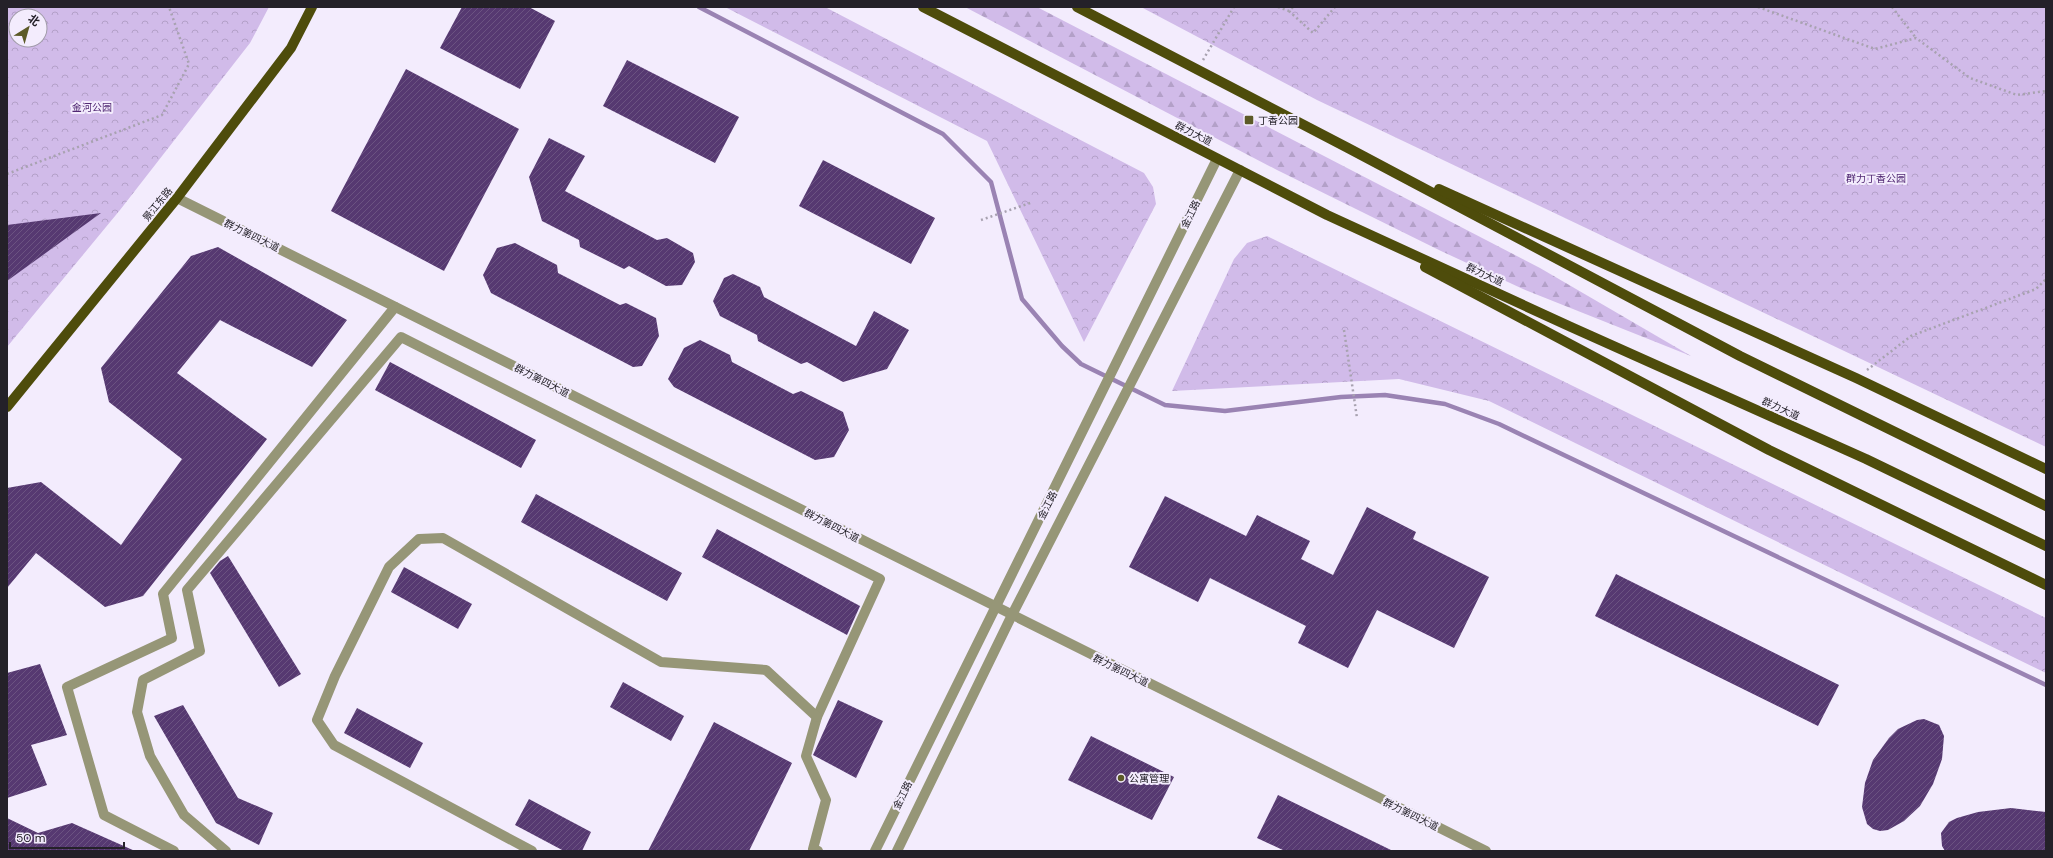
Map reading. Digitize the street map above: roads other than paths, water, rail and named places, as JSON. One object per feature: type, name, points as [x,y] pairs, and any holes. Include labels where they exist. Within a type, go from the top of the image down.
[{"type":"main road","name":"景江东路","points":[[7,406],[177,198],[290,48],[312,7]]},
{"type":"main road","name":"群力大道","points":[[923,7],[1328,215],[1571,327],[1866,459],[2046,546]]},
{"type":"main road","points":[[1077,7],[1348,148],[1740,356],[2046,506]]},
{"type":"main road","points":[[1348,148],[1856,378],[2046,469]]},
{"type":"main road","points":[[1328,215],[1769,450],[2046,585]]},
{"type":"street","name":"金江路","points":[[875,851],[995,606],[1090,419],[1217,159]]},
{"type":"street","name":"金江路","points":[[897,851],[1012,615],[1108,428],[1138,366],[1240,170]]},
{"type":"street","name":"群力第四大道","points":[[177,198],[1486,851]]},
{"type":"street","points":[[174,851],[104,815],[67,687],[172,638],[163,594],[395,307]]},
{"type":"street","points":[[226,851],[184,814],[150,756],[137,712],[144,680],[200,652],[188,590],[401,337],[880,579],[817,717],[806,756],[826,800],[813,849],[818,851]]},
{"type":"street","points":[[532,851],[334,745],[317,720],[335,676],[389,567],[419,539],[443,538],[661,662],[766,670],[817,717]]},
{"type":"waterway","points":[[699,7],[943,134],[991,182],[1022,299],[1062,346],[1081,364],[1165,405],[1225,411],[1341,397],[1385,395],[1445,404],[1499,424],[2046,685]]},
{"type":"place","name":"丁香公园","points":[[1249,120]]},
{"type":"place","name":"公寓管理","points":[[1121,778]]},
{"type":"park label","name":"金河公园","points":[[92,107]]},
{"type":"park label","name":"群力丁香公园","points":[[1876,178]]}]
